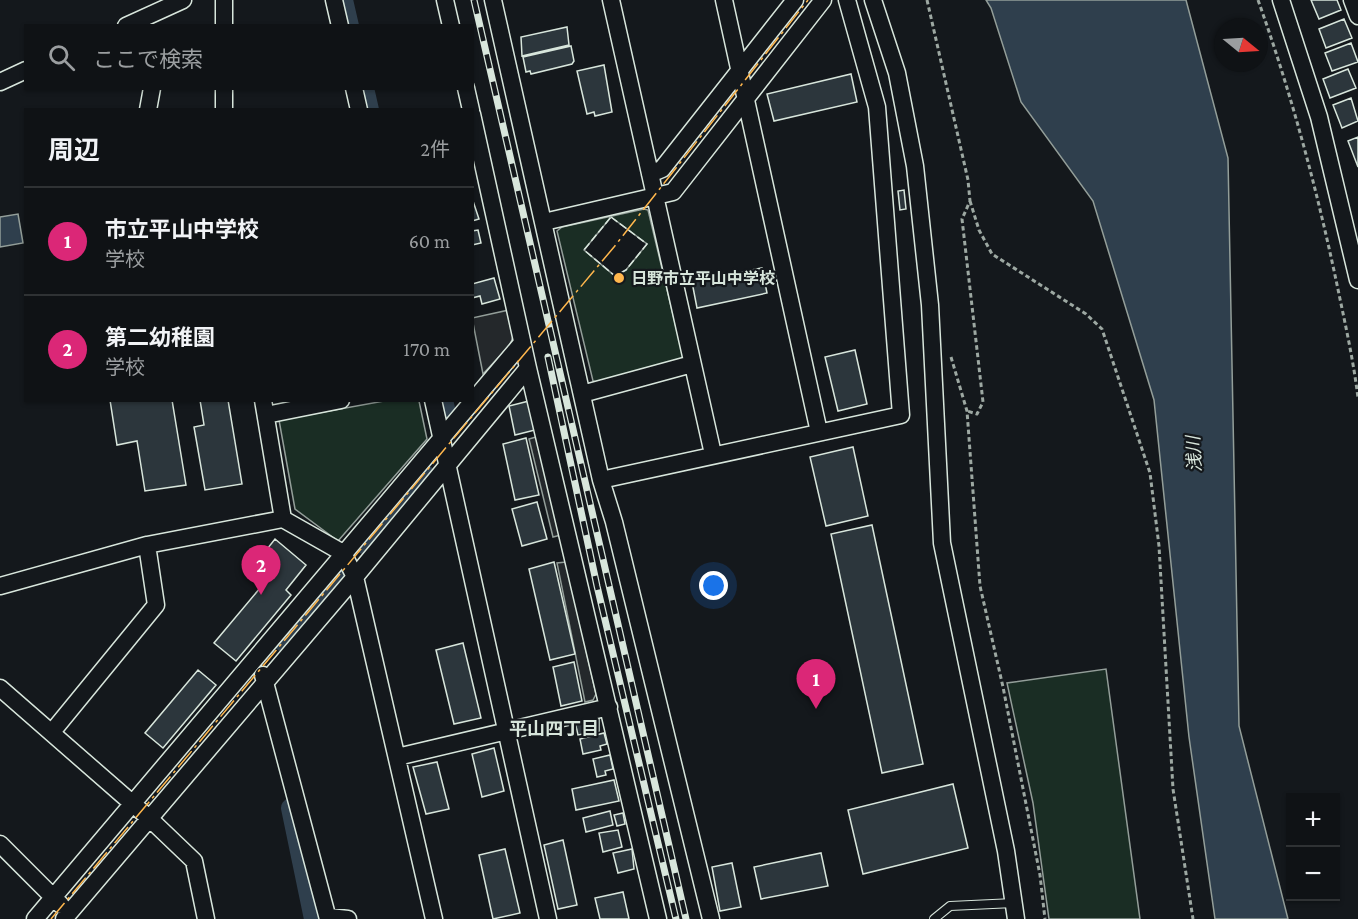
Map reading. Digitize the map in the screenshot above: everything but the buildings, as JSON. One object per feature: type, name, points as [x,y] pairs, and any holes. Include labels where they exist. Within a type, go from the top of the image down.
[{"type":"street","points":[[130,24],[166,4],[183,0]]},
{"type":"street","points":[[224,0],[224,24]]},
{"type":"street","points":[[334,0],[340,24]]},
{"type":"street","points":[[445,0],[451,24]]},
{"type":"street","points":[[493,0],[601,480],[711,919]]},
{"type":"street","points":[[610,0],[713,454]]},
{"type":"street","points":[[724,0],[819,432]]},
{"type":"street","points":[[650,174],[662,169],[795,0]]},
{"type":"street","points":[[544,222],[673,192],[823,0]]},
{"type":"street","points":[[601,480],[902,415],[877,107],[847,0]]},
{"type":"street","points":[[873,0],[897,73],[915,166],[930,305],[942,543],[1006,851],[1015,911]]},
{"type":"street","points":[[1281,0],[1319,117],[1358,280]]},
{"type":"street","points":[[1352,0],[1358,16]]},
{"type":"street","points":[[163,24],[166,4]]},
{"type":"street","points":[[0,82],[24,71]]},
{"type":"street","points":[[148,108],[152,90]]},
{"type":"street","points":[[224,90],[224,108]]},
{"type":"street","points":[[354,90],[359,108]]},
{"type":"street","points":[[466,90],[471,108]]},
{"type":"street","points":[[474,123],[522,343],[658,919]]},
{"type":"street","points":[[474,399],[522,343]]},
{"type":"street","points":[[582,394],[692,364]]},
{"type":"street","points":[[0,844],[69,917],[149,818],[355,577],[528,368]]},
{"type":"street","points":[[283,519],[265,408],[322,402]]},
{"type":"street","points":[[434,402],[449,463],[548,919]]},
{"type":"street","points":[[35,919],[471,402]]},
{"type":"street","points":[[0,586],[147,544],[283,519],[343,553],[355,577],[434,919]]},
{"type":"street","points":[[52,732],[156,605],[147,544]]},
{"type":"street","points":[[260,653],[264,681],[328,918],[348,919]]},
{"type":"street","points":[[0,688],[149,818],[194,861],[206,919]]},
{"type":"street","points":[[397,757],[609,707]]},
{"type":"lane","points":[[934,919],[950,906],[1015,911]]},
{"type":"path","points":[[927,0],[963,149],[970,201],[979,230],[992,254],[1086,314],[1102,328],[1150,473],[1159,546],[1173,789],[1193,919]]},
{"type":"path","points":[[1258,0],[1295,112],[1317,194],[1351,348],[1358,398]]},
{"type":"path","points":[[967,411],[977,414],[983,402],[962,219],[970,201]]},
{"type":"path","points":[[948,348],[967,411],[980,586],[1040,875],[1045,919]]},
{"type":"green space","points":[[644,209],[648,210],[683,356],[680,361],[600,383],[593,381],[557,231],[562,227]],"holes":[[[611,217],[647,244],[626,270],[615,276],[584,250]]]},
{"type":"green space","points":[[378,402],[419,402],[427,439],[338,541],[295,509],[279,420]]},
{"type":"green space","points":[[1106,669],[1140,919],[1049,919],[1033,803],[1007,683]]},
{"type":"shaded area","points":[[509,310],[514,334],[510,345],[483,374],[474,328],[474,318]]},
{"type":"shaded area","points":[[536,437],[561,535],[553,537],[529,439]]},
{"type":"shaded area","points":[[566,562],[596,694],[593,700],[585,702],[557,563]]},
{"type":"water","name":"浅川","points":[[986,0],[1186,0],[1228,158],[1239,726],[1288,919],[1215,919],[1189,737],[1154,400],[1093,201],[1021,102],[991,8]]},
{"type":"water","points":[[18,214],[23,243],[0,247],[0,217]]},
{"type":"waterway","points":[[343,0],[349,24]]},
{"type":"waterway","points":[[364,90],[369,108]]},
{"type":"waterway","points":[[443,402],[446,413]]},
{"type":"waterway","points":[[366,545],[425,475]]},
{"type":"waterway","points":[[284,642],[340,576]]},
{"type":"waterway","points":[[291,808],[314,919]]},
{"type":"railway","points":[[474,0],[686,919]]},
{"type":"railway","points":[[548,357],[597,586],[676,919]]},
{"type":"fence","points":[[611,217],[647,244],[626,270],[615,276],[584,250],[611,217]]},
{"type":"power","points":[[51,919],[614,247],[808,0]]},
{"type":"place","name":"日野市立平山中学校","points":[[619,278]]},
{"type":"place","name":"第二幼稚園","points":[[261,595]]},
{"type":"place","name":"市立平山中学校","points":[[816,709]]},
{"type":"district","name":"平山四丁目","points":[[554,729]]}]
